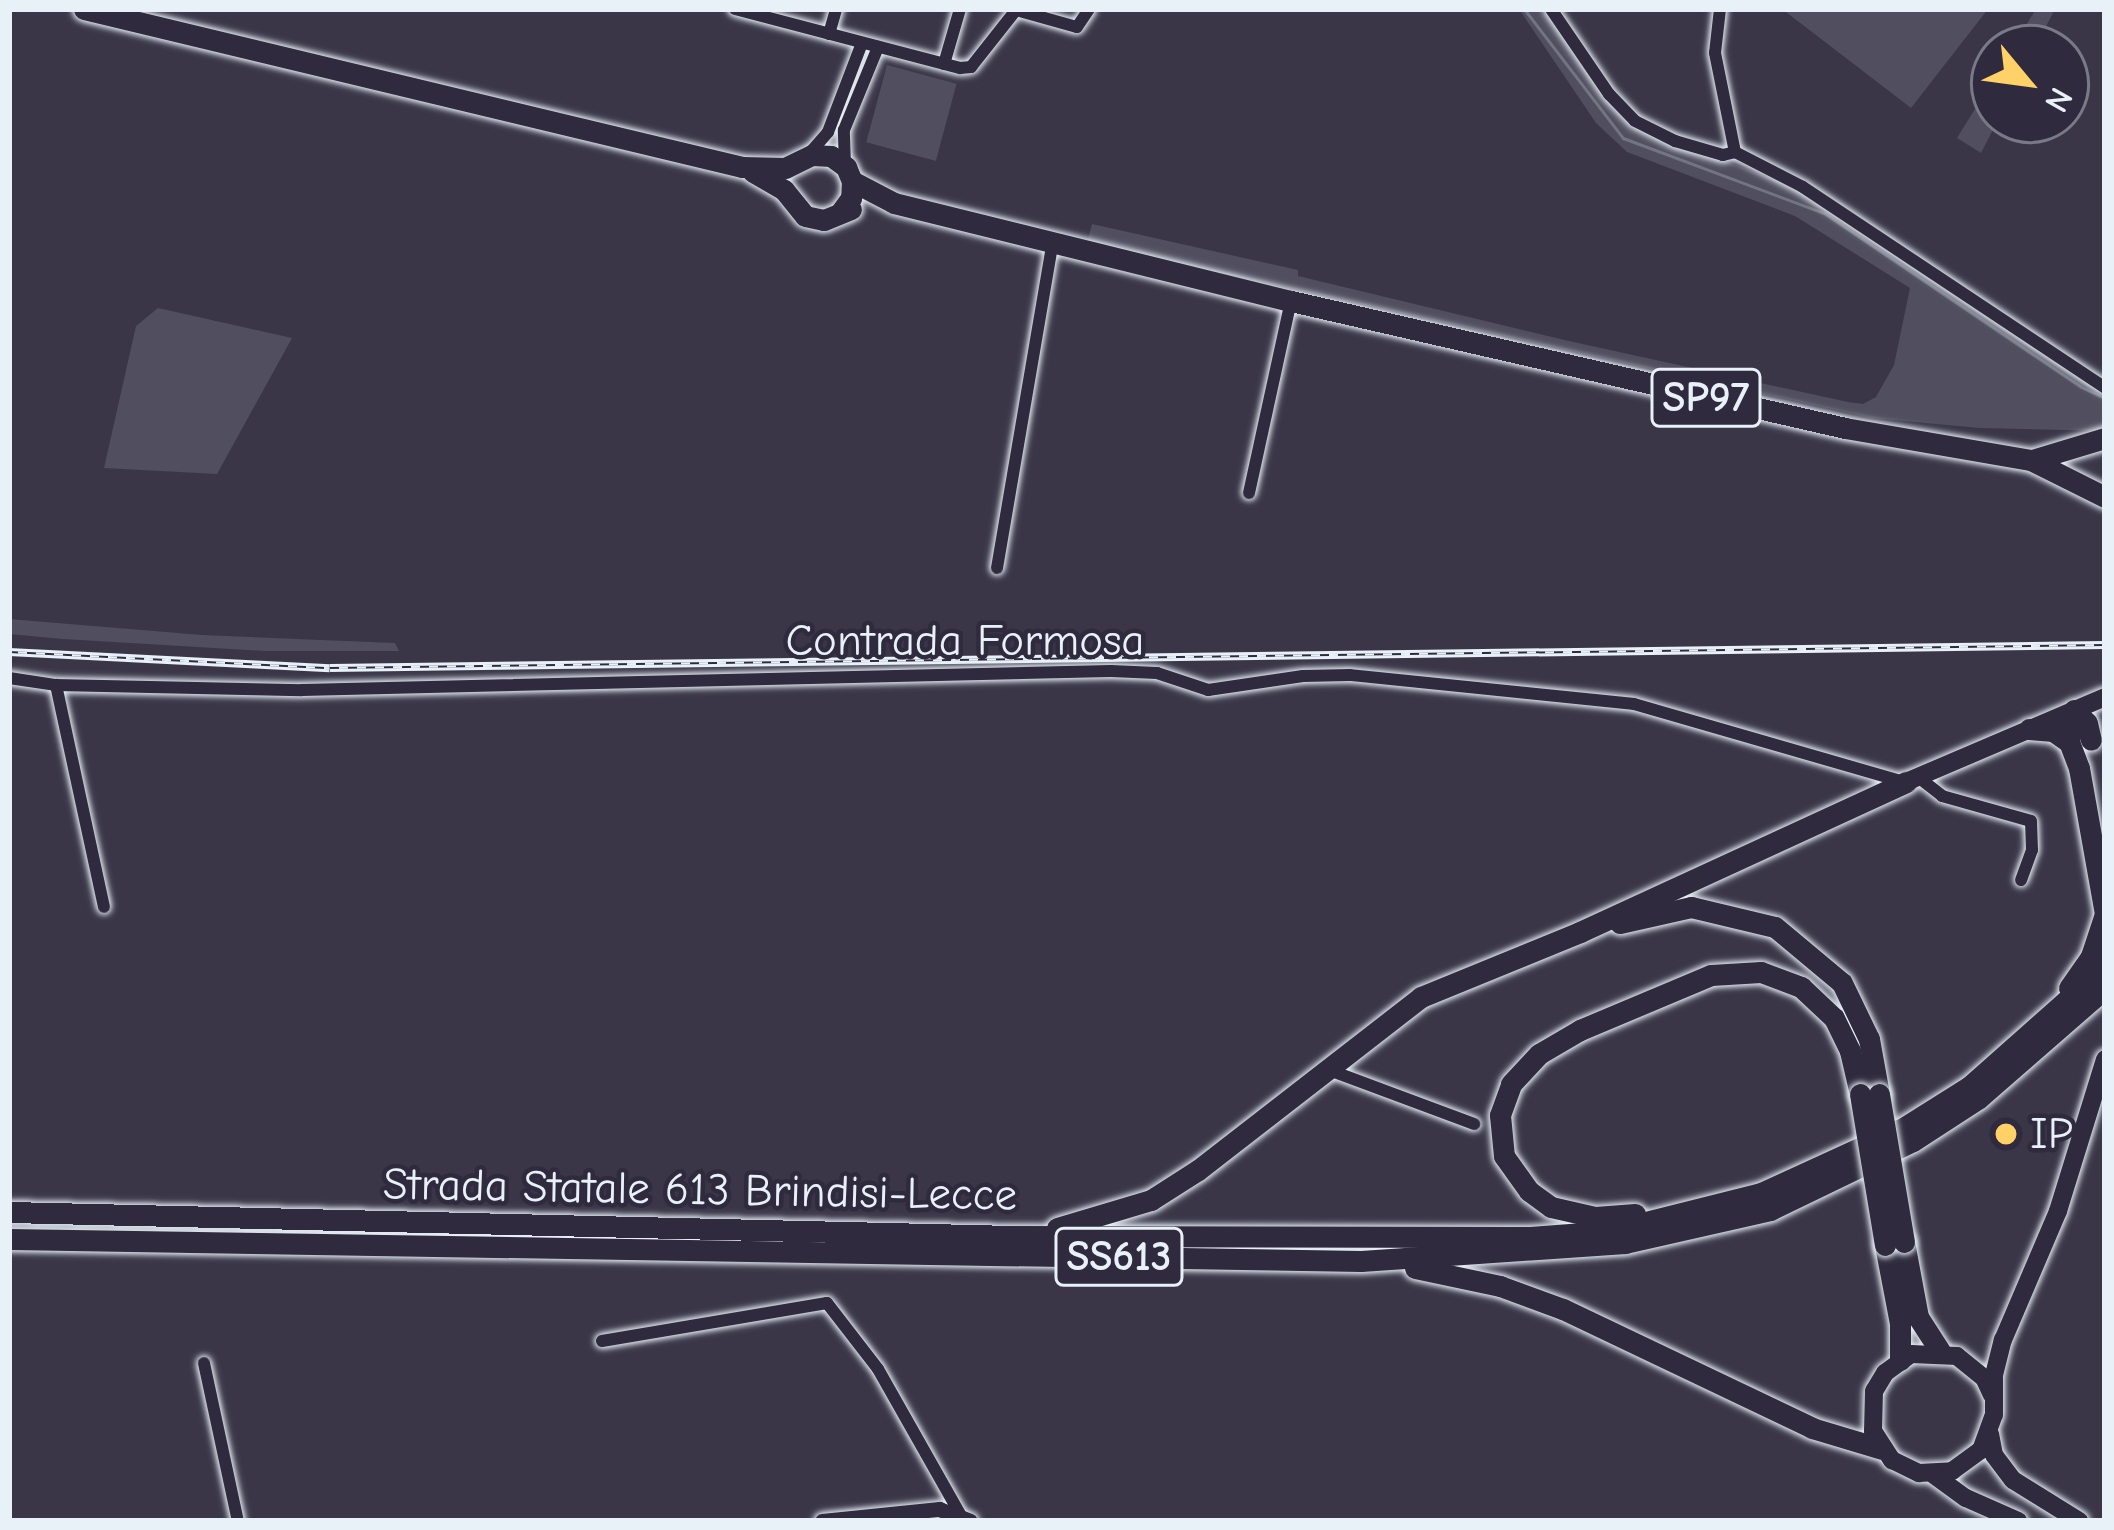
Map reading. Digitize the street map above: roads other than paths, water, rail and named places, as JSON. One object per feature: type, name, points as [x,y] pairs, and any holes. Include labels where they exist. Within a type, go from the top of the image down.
[{"type":"main road","points":[[84,9],[742,167],[785,168],[821,154],[849,174],[850,198],[841,212],[824,220],[805,217],[788,195],[742,167]]},
{"type":"main road","points":[[788,195],[788,177],[801,160]]},
{"type":"main road","name":"SP97","points":[[849,174],[894,203],[1291,301],[1845,428],[2031,460],[2096,491]]},
{"type":"main road","name":"SP97","points":[[841,212],[894,203]]},
{"type":"main road","points":[[2096,491],[2082,459],[2099,441]]},
{"type":"main road","name":"SP97","points":[[2031,460],[2099,441]]},
{"type":"main road","points":[[1016,1236],[1151,1200],[1198,1170],[1421,997],[1580,932],[2105,697]]},
{"type":"main road","points":[[2032,1036],[2100,936],[2103,886],[2079,768],[2074,710]]},
{"type":"main road","points":[[2080,741],[2105,721]]},
{"type":"main road","points":[[2029,729],[2080,741]]},
{"type":"main road","points":[[2088,812],[2105,830]]},
{"type":"main road","points":[[1580,932],[1690,907],[1775,927],[1841,983],[1869,1039],[1870,1094],[1895,1244],[1900,1360]]},
{"type":"main road","name":"Strada Statale 613 Brindisi-Lecce","points":[[9,1212],[1016,1236],[1530,1237],[1610,1231],[1761,1193],[1888,1135],[1970,1086],[2032,1036],[2105,966]]},
{"type":"main road","points":[[1696,1208],[1595,1217],[1551,1207],[1528,1191],[1504,1156],[1500,1115],[1511,1084],[1539,1054],[1580,1030],[1711,975],[1761,972],[1801,987],[1834,1018],[1870,1094]]},
{"type":"main road","name":"Strada Statale 613 Brindisi-Lecce","points":[[9,1239],[1360,1261],[1625,1243],[1770,1210],[1913,1141],[1979,1098],[2105,988]]},
{"type":"main road","points":[[2079,1521],[2013,1480],[1994,1455],[1992,1395],[2003,1340],[2059,1211],[2105,1059]]},
{"type":"main road","points":[[1895,1244],[1918,1317],[1940,1351]]},
{"type":"main road","points":[[1360,1261],[1435,1271],[1542,1301],[1778,1413],[1882,1449],[1905,1468],[1934,1474],[1966,1498],[2018,1521]]},
{"type":"main road","points":[[1882,1449],[1873,1430],[1874,1391],[1900,1360],[1940,1351],[1972,1364],[1992,1395]]},
{"type":"main road","points":[[1934,1474],[1968,1463],[1990,1434]]},
{"type":"street","points":[[735,9],[971,67],[1016,10],[1064,26],[1083,24],[1089,9]]},
{"type":"street","points":[[829,34],[836,9]]},
{"type":"street","points":[[944,64],[959,9]]},
{"type":"street","points":[[1551,9],[1609,94],[1635,122],[1676,141],[1723,155],[1735,152],[1820,197],[2105,388]]},
{"type":"street","points":[[1720,9],[1715,53],[1735,152]]},
{"type":"street","points":[[801,160],[828,132],[862,43]]},
{"type":"street","points":[[849,174],[844,130],[878,47]]},
{"type":"street","points":[[997,568],[1053,241]]},
{"type":"street","points":[[1249,493],[1291,301]]},
{"type":"street","name":"Contrada Formosa","points":[[9,678],[56,685],[302,690],[1111,671],[1157,673],[1208,690],[1303,676],[1350,675],[1634,704],[1912,780],[1942,796],[2031,821],[2032,850],[2021,880]]},
{"type":"street","points":[[56,685],[104,907]]},
{"type":"street","points":[[1326,1069],[1474,1124]]},
{"type":"street","points":[[602,1341],[826,1303],[878,1369],[965,1517]]},
{"type":"street","points":[[204,1363],[238,1521]]},
{"type":"street","points":[[822,1521],[938,1509],[965,1517]]},
{"type":"waterway","points":[[1524,9],[1623,138],[1824,213],[2081,387],[2105,398]]},
{"type":"railway","points":[[9,652],[330,668],[2105,645]]},
{"type":"place","name":"IP","points":[[2006,1134]]}]
